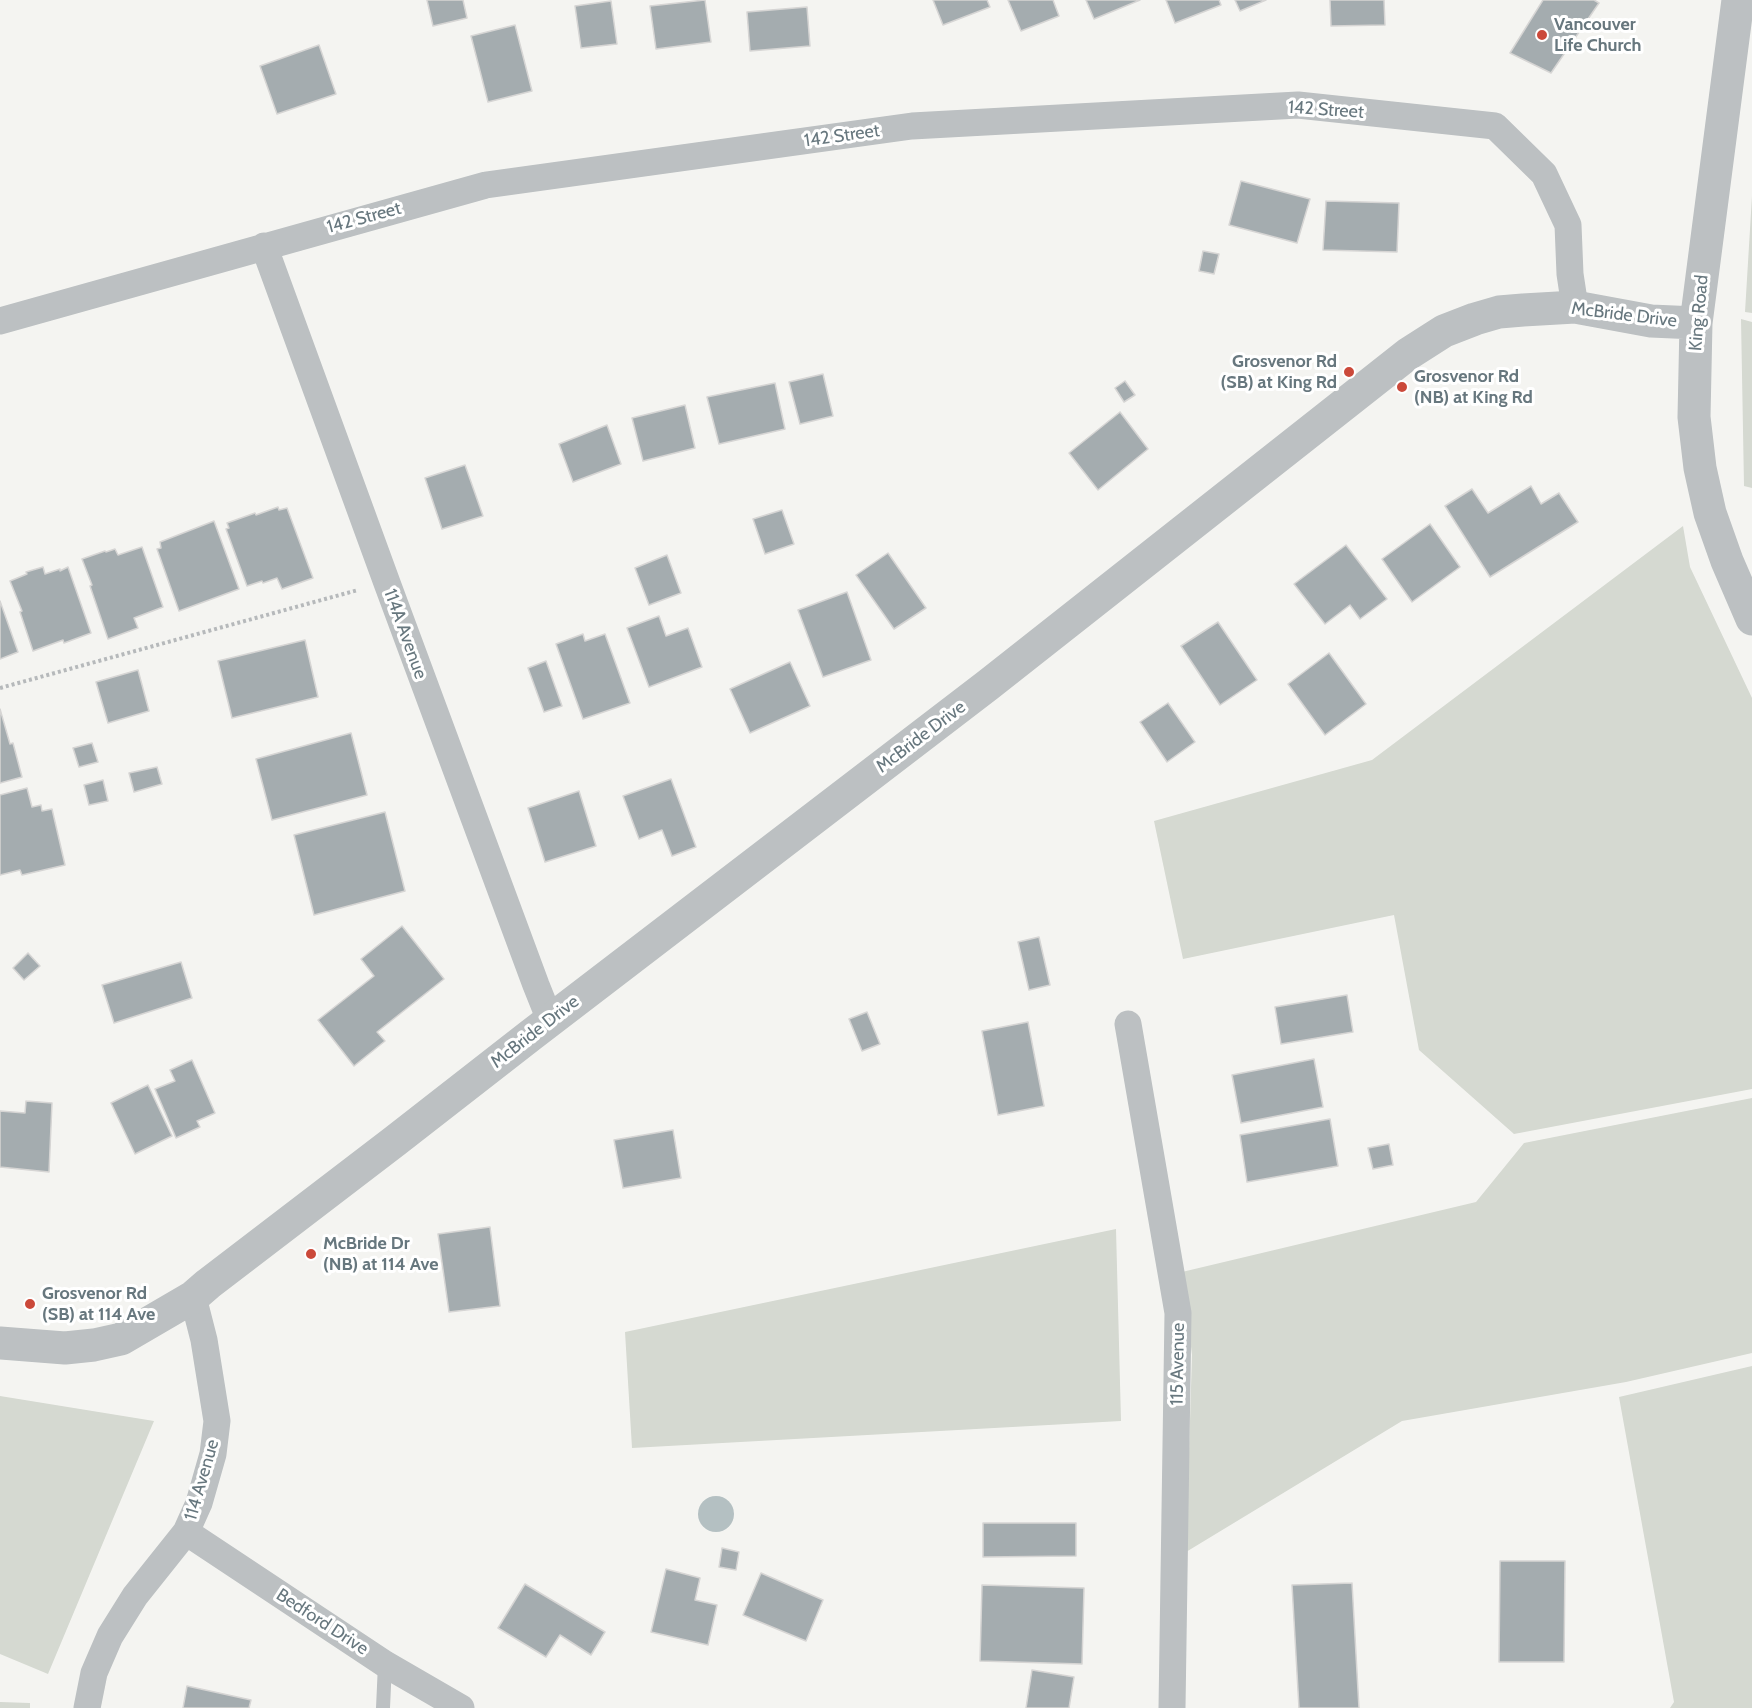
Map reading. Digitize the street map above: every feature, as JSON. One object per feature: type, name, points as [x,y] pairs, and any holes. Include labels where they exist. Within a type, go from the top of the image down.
[{"type":"street","name":"King Road","points":[[1738,0],[1696,323],[1694,417],[1700,468],[1710,513],[1727,561],[1752,619]]},
{"type":"street","name":"142 Street","points":[[0,321],[486,184],[900,128],[1298,105],[1495,126],[1544,174],[1568,225],[1570,274],[1575,308]]},
{"type":"street","name":"114A Avenue","points":[[264,246],[550,1020]]},
{"type":"street","name":"McBride Drive","points":[[0,1343],[65,1348],[121,1339],[193,1297],[988,685],[1408,354],[1444,332],[1499,312],[1575,308],[1651,321],[1696,323]]},
{"type":"street","name":"115 Avenue","points":[[1128,1024],[1178,1313],[1172,1708]]},
{"type":"street","name":"114 Avenue","points":[[87,1708],[94,1673],[110,1636],[135,1596],[186,1532],[199,1503],[213,1454],[217,1421],[204,1340],[193,1297]]},
{"type":"street","name":"Bedford Drive","points":[[186,1532],[385,1664],[461,1708]]},
{"type":"lane","points":[[383,1708],[385,1664]]},
{"type":"path","points":[[0,688],[360,590]]},
{"type":"shaded area","points":[[1752,196],[1752,313],[1745,312]]},
{"type":"shaded area","points":[[1741,319],[1752,322],[1752,488],[1744,486]]},
{"type":"shaded area","points":[[1683,526],[1690,567],[1752,698],[1752,1089],[1514,1134],[1419,1050],[1394,915],[1183,959],[1154,821],[1372,760]]},
{"type":"shaded area","points":[[1752,1098],[1752,1353],[1626,1382],[1402,1421],[1186,1552],[1192,1355],[1182,1272],[1476,1202],[1524,1143]]},
{"type":"shaded area","points":[[1116,1229],[1121,1421],[632,1448],[625,1332]]},
{"type":"shaded area","points":[[1752,1366],[1752,1708],[1670,1708],[1674,1702],[1619,1397]]},
{"type":"shaded area","points":[[0,1396],[154,1421],[48,1674],[0,1654]]},
{"type":"shaded area","points":[[716,1496],[729,1501],[734,1514],[729,1527],[716,1532],[703,1527],[698,1514],[703,1501]]},
{"type":"shaded area","points":[[0,1702],[30,1703],[30,1708],[0,1708]]},
{"type":"building","points":[[427,0],[463,0],[467,18],[433,26]]},
{"type":"building","points":[[705,0],[711,42],[656,49],[650,6]]},
{"type":"building","points":[[933,0],[987,0],[990,7],[943,25]]},
{"type":"building","points":[[1008,0],[1053,0],[1059,16],[1021,31]]},
{"type":"building","points":[[1086,0],[1140,0],[1094,19]]},
{"type":"building","points":[[1166,0],[1219,0],[1221,5],[1175,23]]},
{"type":"building","points":[[1235,0],[1266,0],[1240,11]]},
{"type":"building","points":[[1330,0],[1384,0],[1385,25],[1331,26]]},
{"type":"building","points":[[1543,0],[1594,0],[1599,3],[1551,73],[1510,53]]},
{"type":"building","points":[[611,1],[617,44],[581,48],[575,6]]},
{"type":"building","points":[[807,7],[810,46],[750,51],[747,12]]},
{"type":"building","points":[[515,25],[532,91],[488,102],[471,36]]},
{"type":"building","points":[[319,45],[336,94],[277,114],[260,66]]},
{"type":"building","points":[[1241,181],[1310,199],[1297,243],[1229,225]]},
{"type":"building","points":[[1326,201],[1399,203],[1397,252],[1323,250]]},
{"type":"building","points":[[1203,251],[1219,254],[1214,274],[1199,271]]},
{"type":"building","points":[[823,374],[833,416],[800,424],[789,382]]},
{"type":"building","points":[[1125,381],[1135,395],[1124,402],[1115,388]]},
{"type":"building","points":[[775,383],[785,429],[719,444],[707,397]]},
{"type":"building","points":[[685,405],[695,448],[643,461],[632,418]]},
{"type":"building","points":[[1120,412],[1148,449],[1098,490],[1069,453]]},
{"type":"building","points":[[607,425],[621,464],[573,482],[559,444]]},
{"type":"building","points":[[465,465],[483,516],[442,529],[425,478]]},
{"type":"building","points":[[1531,486],[1541,504],[1559,493],[1578,522],[1490,577],[1445,506],[1472,489],[1488,513]]},
{"type":"building","points":[[278,507],[279,510],[287,508],[313,578],[282,589],[277,578],[247,586],[226,529],[229,528],[227,523]]},
{"type":"building","points":[[782,510],[794,544],[765,554],[753,519]]},
{"type":"building","points":[[214,521],[239,589],[179,611],[157,549],[161,548],[160,542]]},
{"type":"building","points":[[1430,524],[1460,567],[1412,602],[1382,559]]},
{"type":"building","points":[[1346,545],[1387,599],[1360,619],[1350,605],[1325,624],[1294,584]]},
{"type":"building","points":[[142,547],[163,607],[134,618],[138,628],[108,639],[82,559],[115,549],[118,555]]},
{"type":"building","points":[[888,553],[926,608],[894,629],[856,575]]},
{"type":"building","points":[[667,555],[681,593],[649,605],[635,568]]},
{"type":"building","points":[[43,567],[45,574],[68,567],[91,633],[33,651],[20,612],[22,611],[10,581],[27,574],[26,572]]},
{"type":"building","points":[[847,592],[871,660],[823,677],[798,610]]},
{"type":"building","points":[[0,601],[18,652],[0,659]]},
{"type":"building","points":[[659,616],[666,636],[688,628],[702,667],[649,687],[627,628]]},
{"type":"building","points":[[1218,622],[1257,680],[1220,705],[1181,646]]},
{"type":"building","points":[[583,634],[585,641],[605,634],[630,703],[583,719],[556,644]]},
{"type":"building","points":[[305,640],[318,697],[232,718],[218,661]]},
{"type":"building","points":[[1329,653],[1366,704],[1325,735],[1288,684]]},
{"type":"building","points":[[546,661],[562,706],[544,712],[528,668]]},
{"type":"building","points":[[790,662],[810,706],[750,733],[730,689]]},
{"type":"building","points":[[138,670],[149,711],[108,723],[96,682]]},
{"type":"building","points":[[1168,703],[1195,742],[1167,762],[1140,722]]},
{"type":"building","points":[[0,709],[10,744],[13,743],[22,777],[0,783]]},
{"type":"building","points":[[351,733],[367,795],[272,820],[256,759]]},
{"type":"building","points":[[92,743],[98,762],[79,767],[73,748]]},
{"type":"building","points":[[157,767],[162,784],[134,792],[129,773]]},
{"type":"building","points":[[671,779],[696,847],[672,856],[662,830],[639,839],[623,796]]},
{"type":"building","points":[[103,780],[108,801],[89,805],[84,785]]},
{"type":"building","points":[[27,788],[32,807],[41,805],[42,811],[52,809],[65,865],[22,875],[20,870],[0,875],[0,795]]},
{"type":"building","points":[[579,791],[596,846],[545,862],[528,808]]},
{"type":"building","points":[[385,812],[405,891],[314,915],[294,835]]},
{"type":"building","points":[[402,926],[444,979],[377,1032],[385,1041],[354,1066],[318,1020],[374,976],[361,959]]},
{"type":"building","points":[[1039,937],[1050,985],[1029,990],[1018,942]]},
{"type":"building","points":[[28,953],[40,966],[24,980],[13,968]]},
{"type":"building","points":[[181,962],[192,998],[114,1023],[102,985]]},
{"type":"building","points":[[1347,995],[1353,1032],[1281,1044],[1275,1007]]},
{"type":"building","points":[[867,1012],[880,1044],[862,1051],[849,1019]]},
{"type":"building","points":[[1028,1022],[1044,1106],[998,1115],[982,1031]]},
{"type":"building","points":[[1314,1059],[1323,1107],[1241,1123],[1232,1075]]},
{"type":"building","points":[[192,1060],[215,1113],[197,1121],[200,1127],[176,1138],[155,1089],[175,1081],[170,1070]]},
{"type":"building","points":[[148,1085],[172,1136],[135,1154],[111,1103]]},
{"type":"building","points":[[26,1101],[52,1103],[49,1172],[0,1167],[0,1111],[25,1113]]},
{"type":"building","points":[[1330,1119],[1338,1166],[1247,1182],[1240,1135]]},
{"type":"building","points":[[673,1130],[681,1178],[623,1188],[614,1140]]},
{"type":"building","points":[[1389,1144],[1393,1165],[1373,1169],[1368,1148]]},
{"type":"building","points":[[490,1227],[500,1306],[449,1312],[438,1234]]},
{"type":"building","points":[[983,1523],[1076,1523],[1076,1556],[983,1557]]},
{"type":"building","points":[[722,1548],[739,1552],[736,1570],[719,1567]]},
{"type":"building","points":[[1500,1561],[1565,1561],[1564,1662],[1499,1662]]},
{"type":"building","points":[[666,1569],[700,1578],[695,1600],[717,1605],[708,1645],[651,1632]]},
{"type":"building","points":[[761,1573],[823,1600],[806,1641],[743,1615]]},
{"type":"building","points":[[1352,1583],[1359,1708],[1299,1708],[1292,1585]]},
{"type":"building","points":[[525,1584],[605,1632],[591,1655],[560,1635],[546,1657],[498,1628]]},
{"type":"building","points":[[982,1585],[1084,1588],[1082,1664],[980,1661]]},
{"type":"building","points":[[1032,1670],[1074,1677],[1069,1708],[1026,1708]]},
{"type":"building","points":[[187,1686],[251,1700],[249,1708],[183,1708]]},
{"type":"place","name":"Vancouver Life Church","points":[[1542,35]]},
{"type":"place","name":"Grosvenor Rd (SB) at King Rd","points":[[1349,372]]},
{"type":"place","name":"Grosvenor Rd (NB) at King Rd","points":[[1402,387]]},
{"type":"place","name":"McBride Dr (NB) at 114 Ave","points":[[311,1254]]},
{"type":"place","name":"Grosvenor Rd (SB) at 114 Ave","points":[[30,1304]]}]
